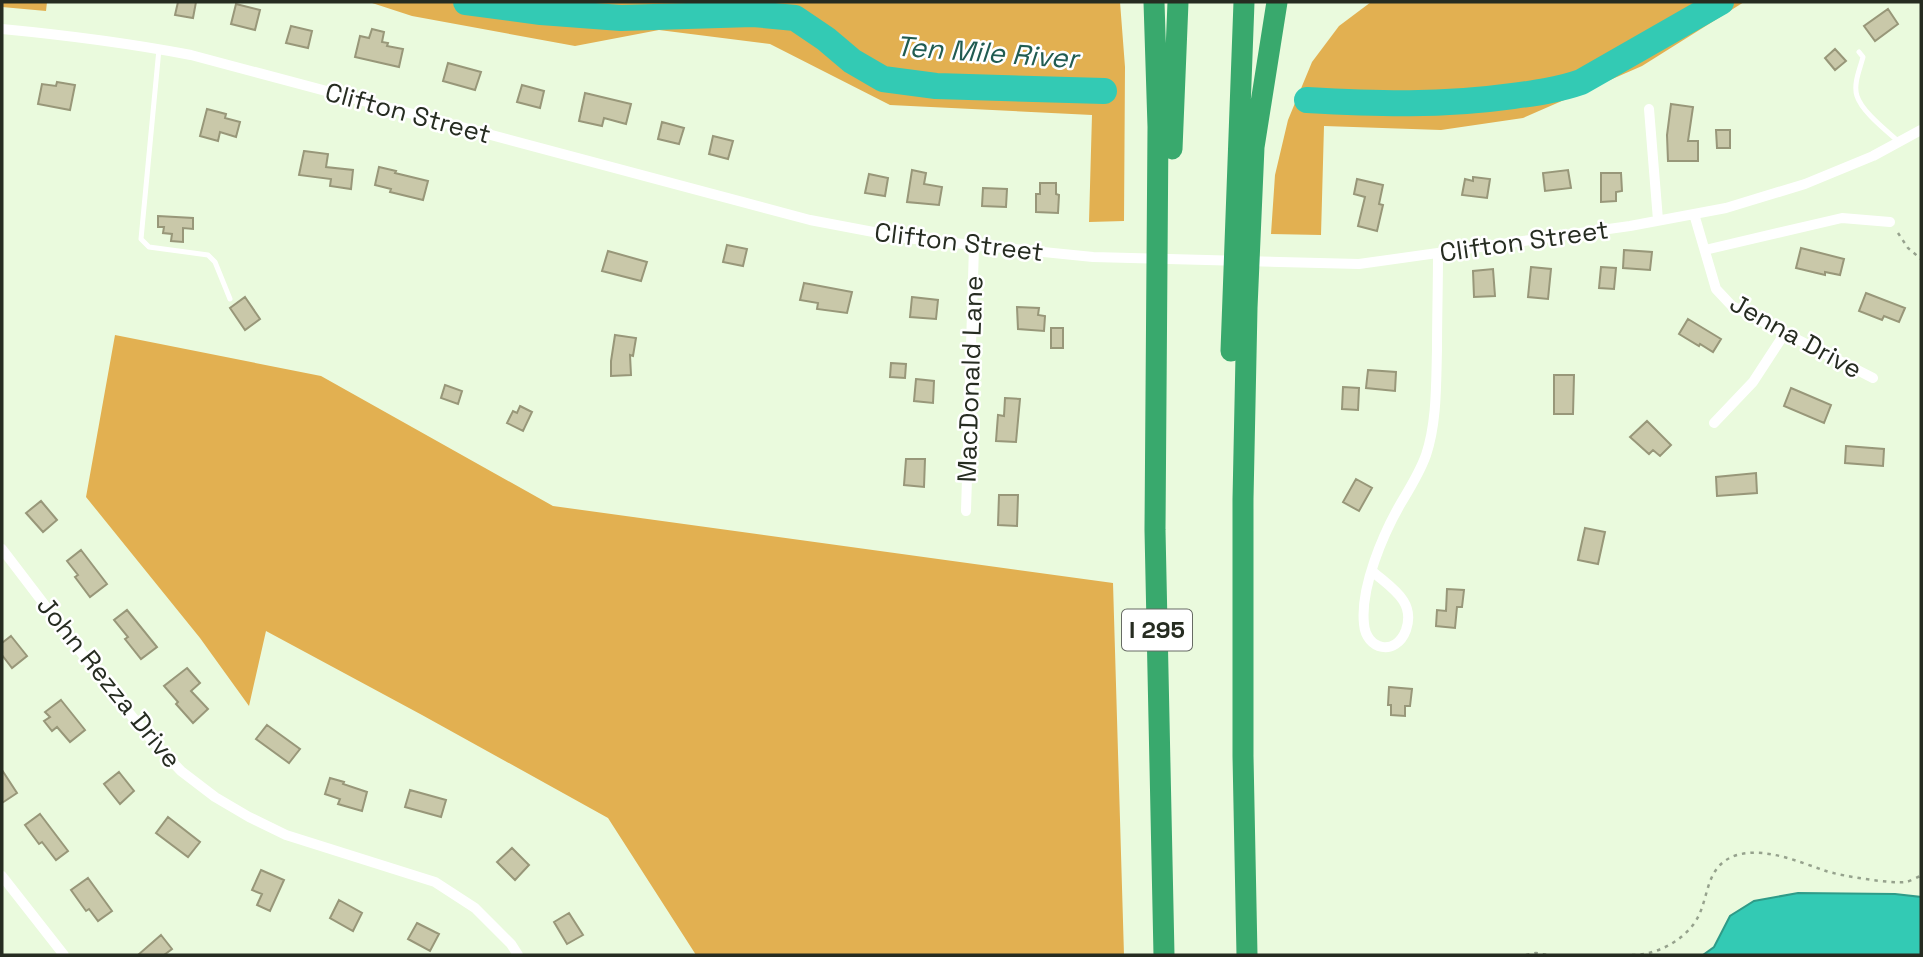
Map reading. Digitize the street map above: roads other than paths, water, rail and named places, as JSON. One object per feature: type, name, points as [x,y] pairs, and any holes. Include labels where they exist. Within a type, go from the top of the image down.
[{"type":"highway","points":[[1154,2],[1163,212]]},
{"type":"highway","points":[[1163,212],[1178,2]]},
{"type":"highway","points":[[1238,955],[1230,554],[1243,215],[1244,2]]},
{"type":"highway","points":[[1243,215],[1277,2]]},
{"type":"highway","name":"I 295","points":[[1163,212],[1158,304],[1155,557],[1164,955]]},
{"type":"highway","points":[[1240,307],[1247,955]]},
{"type":"street","name":"Clifton Street","points":[[2,29],[80,36],[159,49],[283,79],[810,220],[905,238],[1093,257],[1359,264],[1438,254],[1726,208],[1805,184],[1873,156],[1921,130]]},
{"type":"street","points":[[1648,109],[1658,220]]},
{"type":"street","name":"Jenna Drive","points":[[1694,214],[1716,289],[1732,306],[1873,378]]},
{"type":"street","points":[[1705,250],[1842,218],[1890,222]]},
{"type":"street","name":"MacDonald Lane","points":[[966,511],[974,246]]},
{"type":"street","points":[[1372,571],[1407,604],[1408,617],[1402,639],[1387,648],[1377,646],[1370,640],[1364,628],[1363,614],[1372,571],[1378,550],[1423,461],[1432,429],[1436,386],[1438,254]]},
{"type":"street","points":[[1714,423],[1753,382],[1785,333]]},
{"type":"street","name":"John Rezza Drive","points":[[2,549],[99,676],[148,736],[181,771],[215,797],[286,835],[435,882],[475,908],[511,944],[518,955]]},
{"type":"street","points":[[2,876],[64,955]]},
{"type":"lane","points":[[159,49],[141,239],[149,247],[208,255],[215,262],[230,299]]},
{"type":"lane","points":[[1859,52],[1864,57],[1856,82],[1857,96],[1865,109],[1899,142]]},
{"type":"water","points":[[1798,893],[1895,894],[1921,897],[1921,955],[1703,955],[1714,947],[1730,916],[1754,901]]},
{"type":"waterway","name":"Ten Mile River","points":[[466,2],[541,12],[621,18],[753,14],[795,18],[852,61],[883,79],[936,86],[1104,91]]},
{"type":"waterway","name":"Ten Mile River","points":[[1307,100],[1435,103],[1555,89],[1581,82],[1721,2]]}]
